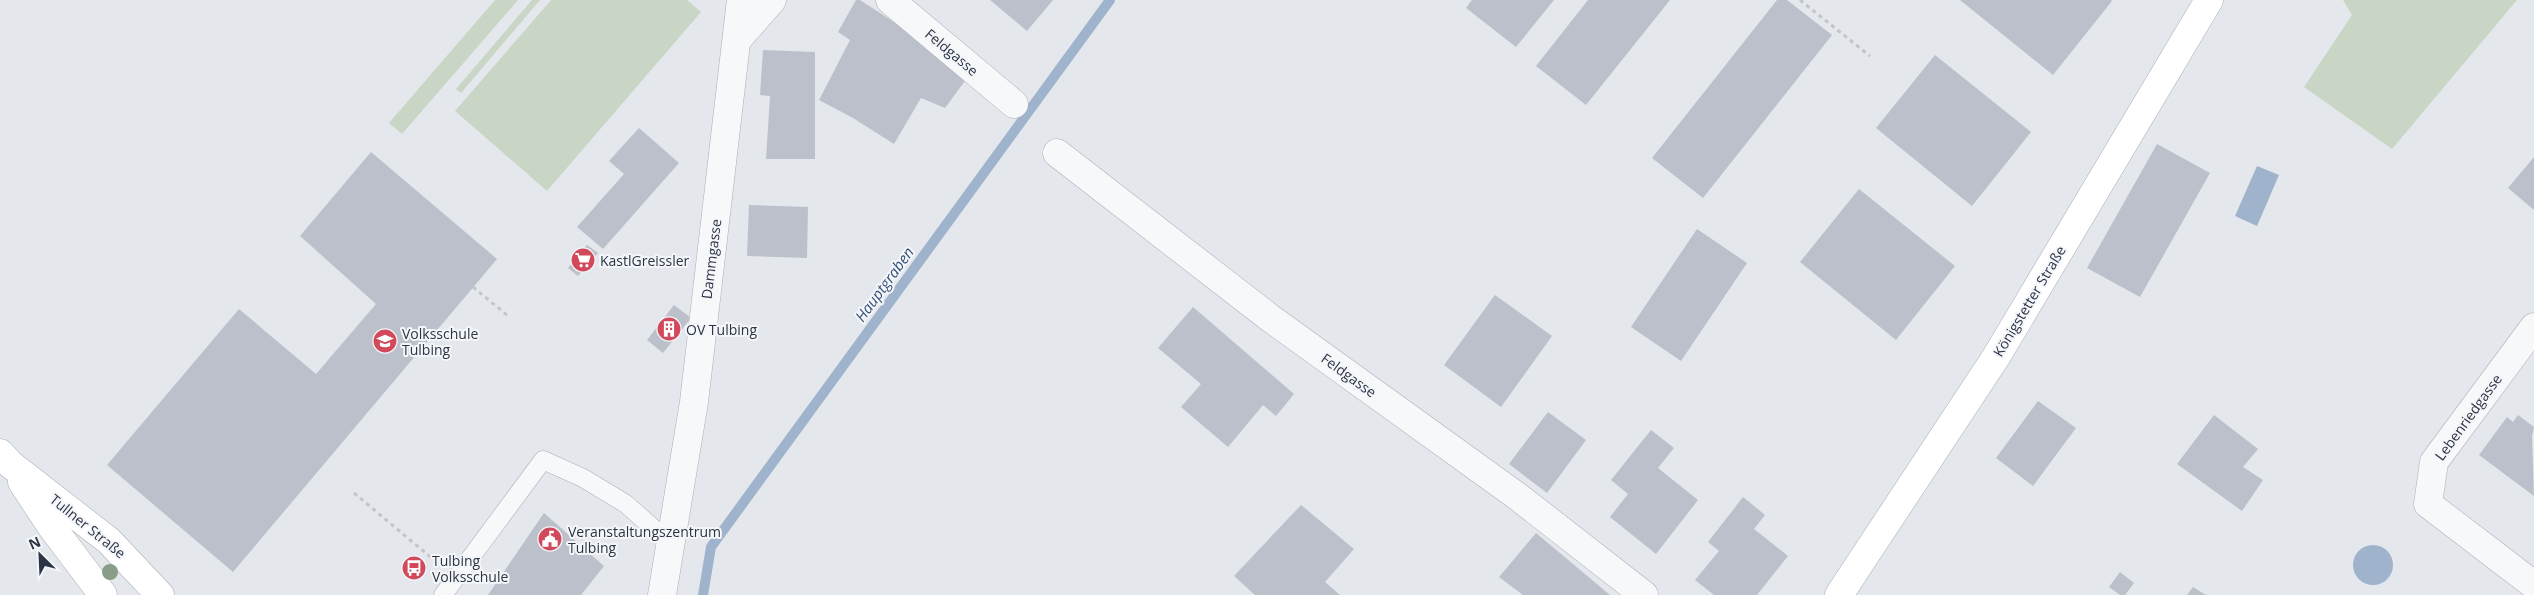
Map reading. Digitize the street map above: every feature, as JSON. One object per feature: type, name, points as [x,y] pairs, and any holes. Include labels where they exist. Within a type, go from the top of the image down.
[{"type":"main road","name":"Königstetter Straße","points":[[1839,595],[1996,356],[2204,2]]},
{"type":"main road","name":"Tullner Straße","points":[[5,458],[51,526],[103,595]]},
{"type":"main road","name":"Tullner Straße","points":[[5,458],[109,540],[160,595]]},
{"type":"street","name":"Dammgasse","points":[[662,595],[694,402],[741,0]]},
{"type":"street","points":[[737,40],[772,0]]},
{"type":"street","name":"Feldgasse","points":[[890,0],[1014,104]]},
{"type":"street","name":"Feldgasse","points":[[1057,153],[1270,318],[1517,496],[1644,595]]},
{"type":"street","name":"Lebenriedgasse","points":[[2534,327],[2434,462],[2428,504],[2534,585]]},
{"type":"lane","points":[[443,595],[543,460],[583,478],[626,504],[671,544]]},
{"type":"path","points":[[1800,0],[1870,56]]},
{"type":"path","points":[[473,288],[508,316]]},
{"type":"path","points":[[354,493],[455,578]]},
{"type":"green space","points":[[495,0],[518,0],[402,134],[389,123]]},
{"type":"green space","points":[[532,0],[540,0],[461,93],[456,89]]},
{"type":"green space","points":[[551,0],[687,0],[701,12],[547,191],[455,111]]},
{"type":"green space","points":[[2343,0],[2517,0],[2392,149],[2304,87],[2352,15]]},
{"type":"water","points":[[2257,166],[2279,175],[2257,226],[2235,216]]},
{"type":"water","points":[[2373,545],[2387,551],[2393,565],[2387,579],[2373,585],[2359,579],[2353,565],[2359,551]]},
{"type":"building","points":[[856,0],[860,0],[900,26],[967,78],[945,108],[921,98],[894,144],[853,118],[819,100],[850,40],[838,32]]},
{"type":"building","points":[[990,0],[1053,0],[1027,31]]},
{"type":"building","points":[[1472,0],[1554,0],[1516,47],[1466,8]]},
{"type":"building","points":[[1588,0],[1670,0],[1586,105],[1536,66]]},
{"type":"building","points":[[1777,0],[1787,0],[1832,35],[1703,198],[1652,158]]},
{"type":"building","points":[[1960,0],[2111,0],[2112,1],[2053,75]]},
{"type":"building","points":[[763,50],[815,52],[815,159],[766,159],[770,96],[760,95]]},
{"type":"building","points":[[1935,55],[2031,132],[1972,206],[1876,128]]},
{"type":"building","points":[[639,128],[679,163],[603,249],[577,227],[624,174],[609,161]]},
{"type":"building","points":[[2157,144],[2210,173],[2140,297],[2087,268]]},
{"type":"building","name":"Volksschule Tulbing","points":[[371,152],[497,259],[233,572],[107,465],[239,309],[316,374],[376,304],[300,236]]},
{"type":"building","points":[[2534,157],[2534,210],[2508,188]]},
{"type":"building","points":[[1859,189],[1955,266],[1896,340],[1800,262]]},
{"type":"building","points":[[749,205],[808,207],[807,258],[747,256]]},
{"type":"building","points":[[1697,229],[1747,263],[1681,361],[1631,327]]},
{"type":"building","name":"KastlGreissler","points":[[587,245],[598,253],[578,276],[568,268]]},
{"type":"building","points":[[1495,295],[1552,336],[1501,407],[1444,365]]},
{"type":"building","name":"OV Tulbing","points":[[674,305],[691,318],[663,353],[647,340]]},
{"type":"building","points":[[1193,307],[1294,394],[1276,416],[1263,405],[1228,447],[1181,407],[1201,384],[1158,348]]},
{"type":"building","points":[[2038,401],[2076,428],[2033,486],[1996,458]]},
{"type":"building","points":[[1548,412],[1586,440],[1547,493],[1509,464]]},
{"type":"building","points":[[2214,415],[2258,449],[2243,467],[2263,480],[2242,511],[2177,464]]},
{"type":"building","points":[[2518,415],[2534,427],[2532,436],[2534,496],[2479,455],[2507,417],[2513,422]]},
{"type":"building","points":[[1651,430],[1674,448],[1658,468],[1698,500],[1656,554],[1610,517],[1628,494],[1611,480]]},
{"type":"building","points":[[1743,497],[1765,515],[1754,529],[1788,556],[1757,595],[1714,595],[1695,580],[1719,551],[1708,542]]},
{"type":"building","points":[[1301,505],[1354,549],[1325,582],[1340,595],[1255,595],[1234,576]]},
{"type":"building","name":"Veranstaltungszentrum Tulbing","points":[[544,513],[604,566],[581,595],[488,595]]},
{"type":"building","points":[[1536,533],[1610,595],[1523,595],[1499,577]]},
{"type":"building","points":[[2120,572],[2134,583],[2125,595],[2120,595],[2109,587]]},
{"type":"building","points":[[2193,587],[2206,595],[2187,595]]},
{"type":"waterway","name":"Hauptgraben","points":[[703,595],[711,547],[1110,0]]},
{"type":"place","name":"KastlGreissler","points":[[583,260]]},
{"type":"place","name":"OV Tulbing","points":[[669,329]]},
{"type":"place","name":"Volksschule Tulbing","points":[[385,341]]},
{"type":"place","name":"Veranstaltungszentrum Tulbing","points":[[550,539]]},
{"type":"place","name":"Tulbing Volksschule","points":[[414,568]]}]
